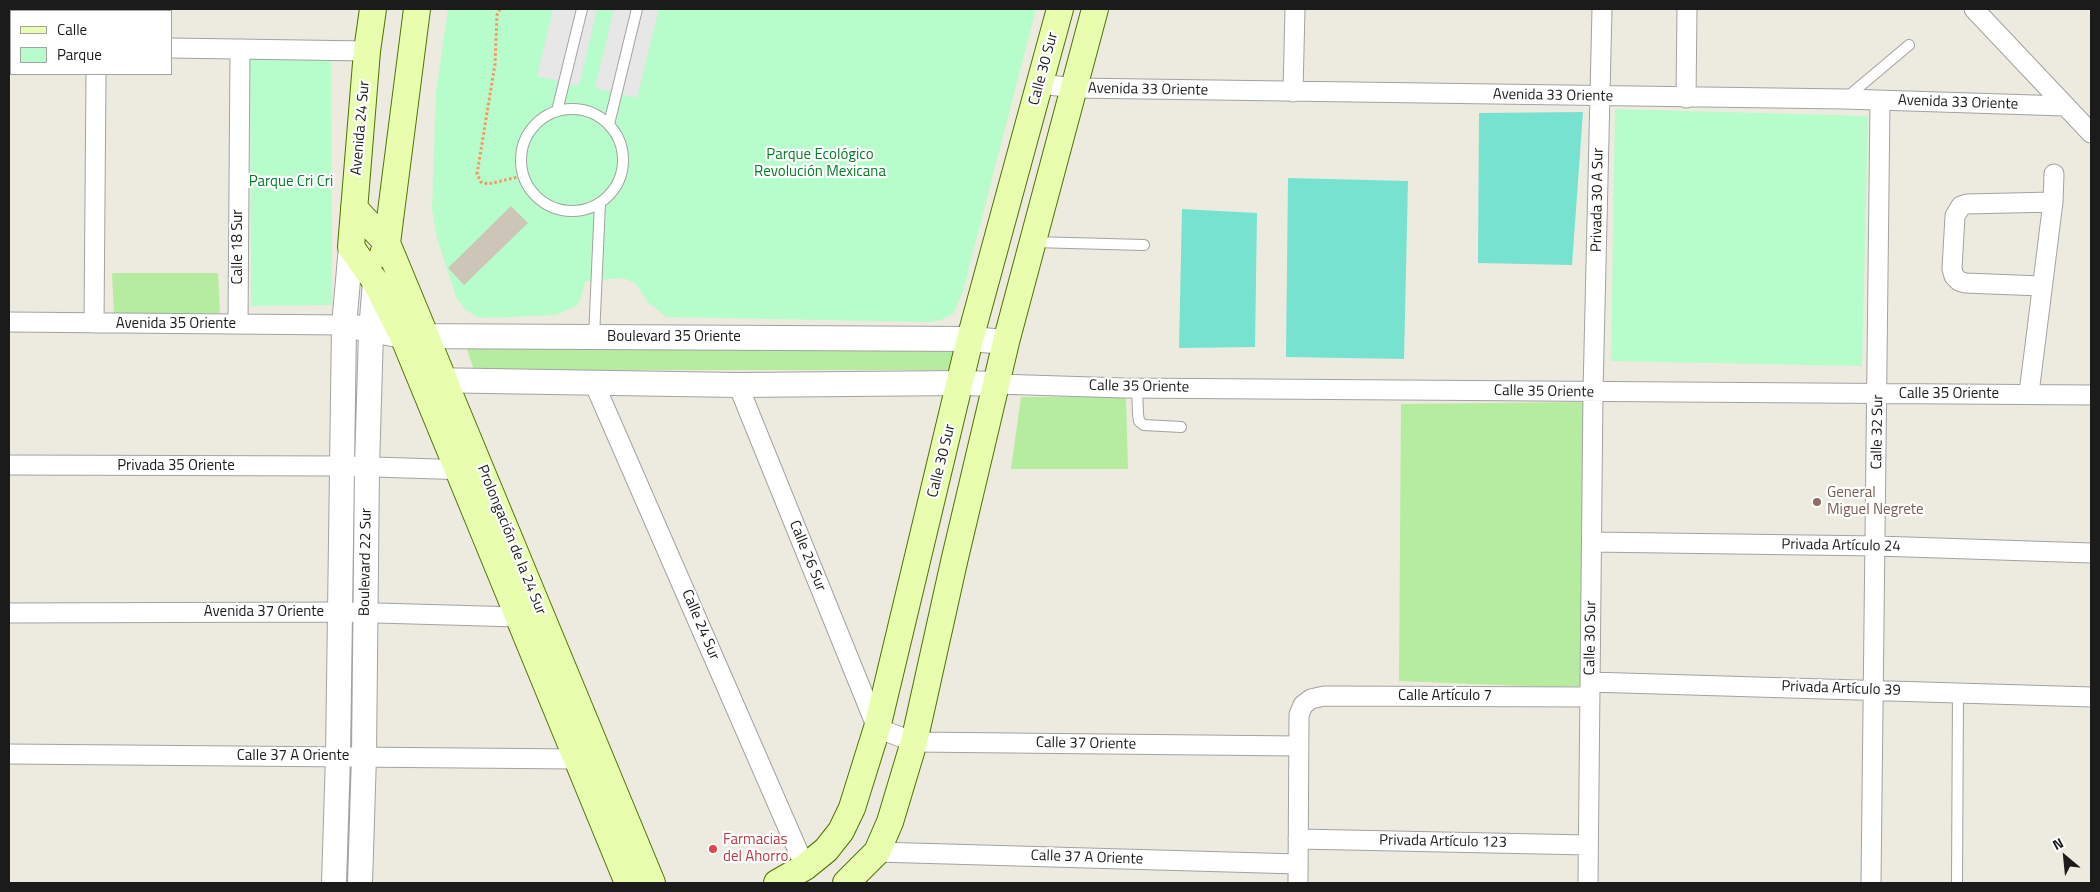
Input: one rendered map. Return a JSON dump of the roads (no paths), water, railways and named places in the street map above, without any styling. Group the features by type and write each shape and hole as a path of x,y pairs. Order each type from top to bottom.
{"main road":[{"name":"Avenida 24 Sur","path":"351,247 367,51 373,9"},
{"path":"387,243 417,9"},
{"name":"Calle 30 Sur","path":"777,883 805,867 826,850 841,831 852,808 877,728 970,339 1060,9"},
{"path":"846,883 876,852 890,822 914,742 1006,342 1095,9"},
{"name":"Prolongación de la 24 Sur","path":"354,208 387,243 415,336 433,380 652,883"},
{"name":"Boulevard 22 Sur","path":"375,281 387,243"},
{"name":"Prolongación de la 24 Sur","path":"351,247 415,336"},
{"name":"Prolongación de la 24 Sur","path":"471,470 520,617 628,883"}],"street":[{"path":"1293,92 1295,9"},
{"name":"Privada 30 A Sur","path":"1594,392 1602,9"},
{"path":"1686,98 1687,9"},
{"path":"1974,9 2091,133"},
{"path":"172,48 367,51"},
{"name":"Calle 18 Sur","path":"238,324 240,49"},
{"path":"94,323 96,75"},
{"name":"Avenida 33 Oriente","path":"1041,84 1074,88 1845,99 2065,106"},
{"name":"Calle 32 Sur","path":"1872,883 1877,546 1880,101"},
{"path":"2029,394 2053,202 2054,174"},
{"path":"2042,286 1965,283 1958,281 1952,270 1955,216 1961,206 1968,204 2053,202"},
{"name":"Boulevard 22 Sur","path":"334,883 341,612 344,325 351,247"},
{"name":"Boulevard 22 Sur","path":"360,883 364,756 367,467 371,332 375,281"},
{"name":"Avenida 35 Oriente","path":"9,322 344,325"},
{"name":"Boulevard 35 Oriente","path":"344,325 371,332 415,336 970,339 1006,342"},
{"path":"433,380 594,383 997,384"},
{"name":"Calle 24 Sur","path":"594,383 805,867"},
{"name":"Calle 26 Sur","path":"738,384 877,728"},
{"name":"Calle 35 Oriente","path":"997,384 1137,388 2091,395"},
{"name":"Calle 30 Sur","path":"1588,883 1594,392"},
{"name":"Privada 35 Oriente","path":"9,465 343,466 471,470"},
{"name":"Privada Artículo 24","path":"1592,542 1877,546 2091,553"},
{"name":"Avenida 37 Oriente","path":"9,613 365,612 520,617"},
{"name":"Privada Artículo 39","path":"1590,689 1874,690 2091,698"},
{"name":"Calle Artículo 7","path":"1298,746 1299,715 1303,705 1311,699 1324,696 1590,689"},
{"name":"Calle 37 Oriente","path":"877,728 914,742 1298,746"},
{"path":"1298,746 1298,883"},
{"name":"Calle 37 A Oriente","path":"9,754 577,759"},
{"name":"Privada Artículo 123","path":"1298,839 1588,845"},
{"name":"Calle 37 A Oriente","path":"876,852 1298,864"}],"lane":[{"path":"557,111 582,9"},
{"path":"609,124 637,9"},
{"path":"1845,99 1908,45"},
{"path":"571,109 585,110 609,124 620,144 623,166 620,180 611,193 600,203 587,209 571,212 555,209 540,202 529,190 522,176 520,160 523,144 531,129 543,118 557,111 571,109"},
{"path":"594,337 600,203"},
{"path":"1032,242 1144,245"},
{"path":"1137,388 1139,421 1144,425 1181,427"},
{"path":"1958,692 1958,883"}],"place":[{"name":"General Miguel Negrete","path":"1817,502"},
{"name":"Farmacias del Ahorro","path":"713,849"}],"park label":[{"name":"Parque Ecológico Revolución Mexicana","path":"820,164"},
{"name":"Parque Cri Cri","path":"291,182"}]}
